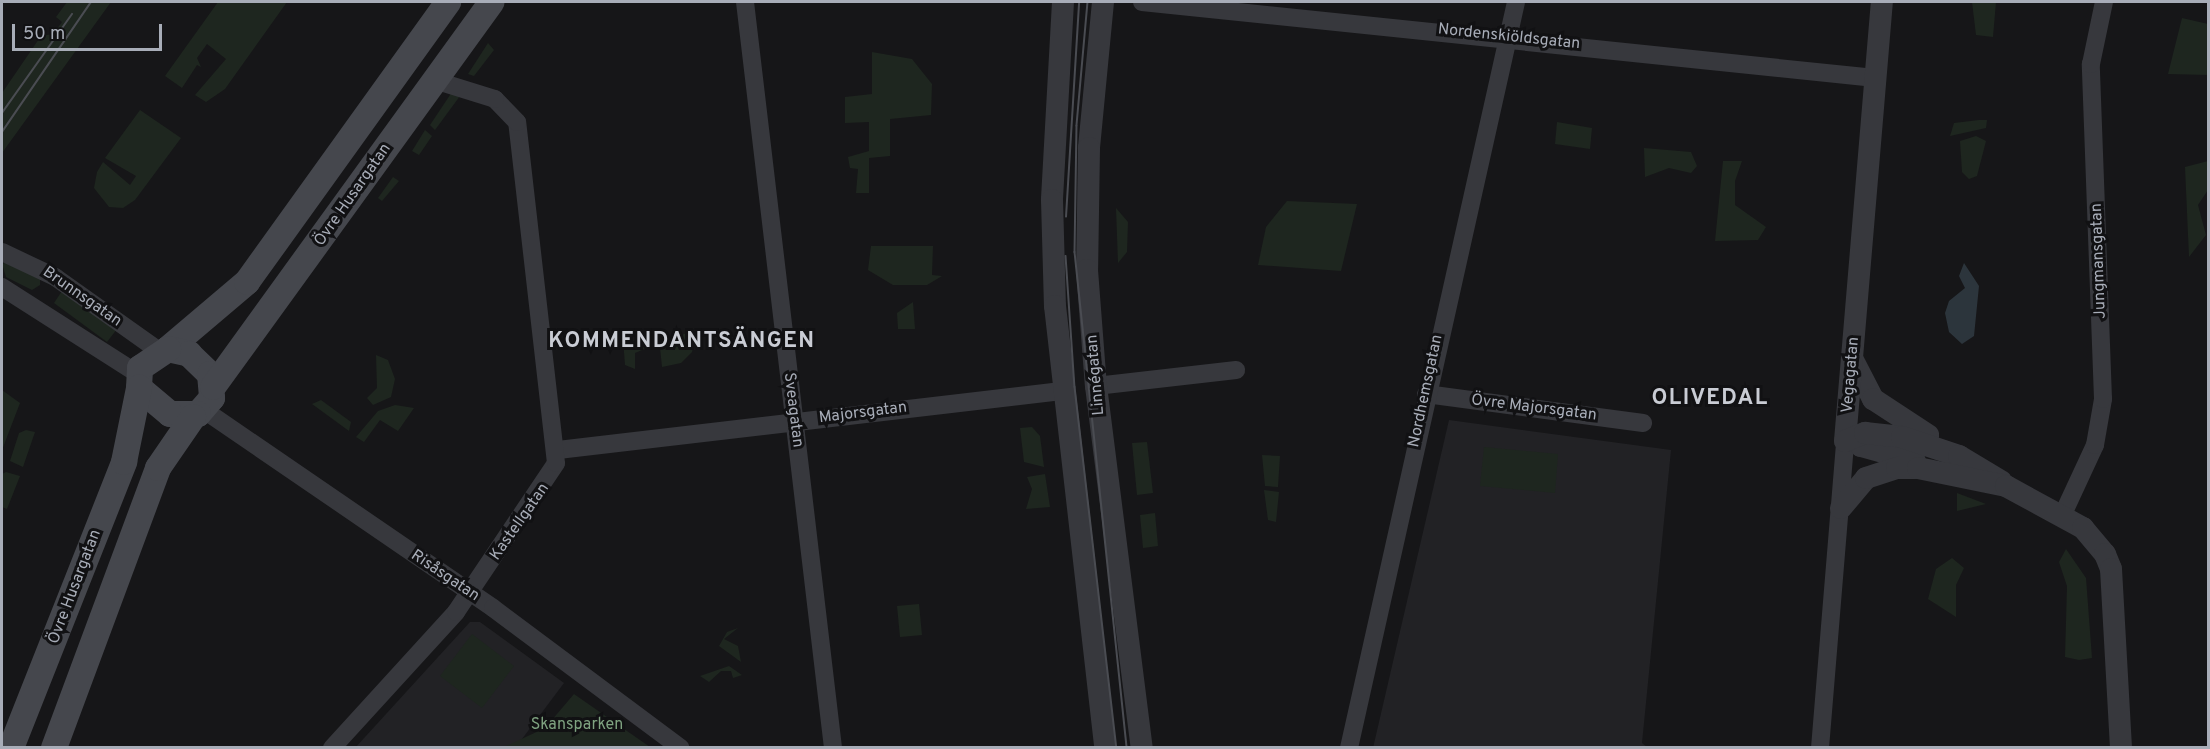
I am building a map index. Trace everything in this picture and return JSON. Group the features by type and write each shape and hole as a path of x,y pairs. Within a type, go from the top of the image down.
{"main road":[{"path":"163,350 199,361 203,405 170,414 139,381 163,350 247,282 448,2"},
{"name":"Övre Husargatan","path":"54,747 158,468 492,2"},
{"name":"Övre Husargatan","path":"11,747 124,462 139,381"}],"street":[{"name":"Sveagatan","path":"745,2 833,747"},
{"name":"Linnégatan","path":"1062,2 1052,200 1062,391 1105,747"},
{"name":"Linnégatan","path":"1103,2 1087,187 1096,386 1142,747"},
{"name":"Nordenskiöldsgatan","path":"1142,2 1508,36 1875,78"},
{"name":"Nordhemsgatan","path":"1348,747 1516,2"},
{"name":"Vegagatan","path":"1820,747 1848,435 1852,358 1882,2"},
{"name":"Jungmansgatan","path":"2063,514 2095,445 2103,399 2091,64 2104,2"},
{"name":"Kastellgatan","path":"332,747 468,594 551,477 558,450 521,140 511,112 495,99 434,80"},
{"name":"Brunnsgatan","path":"2,252 55,277 163,350"},
{"name":"Brunnsgatan","path":"2,287 139,381"},
{"path":"1852,358 1873,399 1920,451 1953,464"},
{"path":"1096,386 1236,370"},
{"name":"Majorsgatan","path":"558,450 1062,391"},
{"name":"Övre Majorsgatan","path":"1426,394 1643,423"},
{"name":"Risåsgatan","path":"203,405 681,747"},
{"path":"1848,435 1885,434 1953,464 1992,471 2015,491 2063,514 2094,538 2111,569 2121,747"},
{"path":"1841,508 1866,478 1897,468 1920,451"}],"shaded area":[{"path":"1964,263 1979,286 1974,336 1962,344 1949,332 1945,313 1949,301 1965,288 1959,276"},
{"path":"1449,420 1671,450 1642,743 1647,747 1373,748"},
{"path":"470,622 480,622 564,683 516,747 355,748"}],"green space":[{"path":"67,2 111,2 2,153 2,93 41,36 53,34 62,22 56,17"},
{"path":"218,2 287,2 225,89 206,102 195,95 226,59 207,44 197,58 201,67 197,65 182,88 165,76"},
{"path":"1972,2 1996,2 1993,37 1976,35"},
{"path":"2182,18 2208,24 2208,75 2168,74"},
{"path":"488,43 494,50 474,76 468,74"},
{"path":"872,52 912,59 932,84 931,115 890,119 890,156 869,158 869,193 856,193 858,169 850,168 848,157 869,151 869,122 845,123 845,97 872,94"},
{"path":"452,92 460,96 435,130 430,125"},
{"path":"140,110 181,138 135,200 123,208 109,207 94,188 97,172 103,162 130,185 136,176 105,158"},
{"path":"1987,120 1986,128 1950,136 1954,123"},
{"path":"1557,122 1592,128 1590,149 1555,144"},
{"path":"425,130 432,136 419,155 412,151"},
{"path":"1976,136 1986,141 1977,176 1969,179 1962,172 1960,141"},
{"path":"1644,148 1691,152 1697,166 1691,173 1669,168 1645,177"},
{"path":"1723,161 1742,161 1735,181 1735,205 1766,227 1758,240 1715,241"},
{"path":"2208,161 2208,190 2198,205 2206,235 2189,257 2185,167"},
{"path":"393,177 399,181 382,201 378,198"},
{"path":"1287,201 1357,204 1341,271 1258,265 1266,227"},
{"path":"1116,208 1128,222 1127,252 1118,263"},
{"path":"871,246 933,246 932,275 942,276 927,285 893,285 868,270"},
{"path":"7,262 40,278 40,285 32,290 6,277 2,264"},
{"path":"62,291 117,329 107,342 54,303"},
{"path":"913,302 915,329 898,329 897,313"},
{"path":"698,329 692,352 681,363 662,367 660,348 649,347 635,353 635,369 625,365 623,339 633,344 665,341"},
{"path":"376,355 388,360 395,379 391,397 373,405 367,398 377,388"},
{"path":"2,390 20,403 2,450"},
{"path":"321,400 351,422 349,431 312,404"},
{"path":"395,405 414,408 398,431 380,420 364,442 356,437 378,411"},
{"path":"1032,427 1040,436 1044,467 1024,462 1020,428"},
{"path":"26,430 35,432 23,467 10,461 19,433"},
{"path":"1147,442 1153,493 1137,495 1132,443"},
{"path":"1484,447 1558,454 1555,493 1480,486"},
{"path":"1262,455 1280,456 1278,487 1265,486"},
{"path":"6,472 20,476 7,509 2,507 2,474"},
{"path":"1045,474 1050,507 1026,509 1032,489 1027,477"},
{"path":"1264,490 1279,492 1276,522 1268,520"},
{"path":"1957,493 1986,504 1957,511"},
{"path":"1155,513 1158,546 1143,548 1140,515"},
{"path":"2066,549 2086,578 2092,658 2079,660 2065,657 2067,586 2059,562"},
{"path":"1952,558 1964,568 1956,585 1956,617 1928,599 1936,569"},
{"path":"919,604 922,635 900,637 897,606"},
{"path":"738,628 724,639 738,646 741,662 719,646 727,632"},
{"path":"472,634 514,666 482,708 440,676"},
{"path":"729,666 742,675 733,678 731,671 721,671 709,682 700,676"},
{"name":"Skansparken","path":"574,694 650,747 504,747 545,728"}],"tram line":[{"path":"2,132 91,2"},
{"path":"1066,217 1079,2"},
{"path":"1088,2 1077,126 1075,252 1127,748"},
{"path":"2,113 72,14"},
{"path":"1066,256 1075,387 1117,748"}],"district":[{"name":"KOMMENDANTSÄNGEN","path":"682,342"},
{"name":"OLIVEDAL","path":"1710,399"}]}
